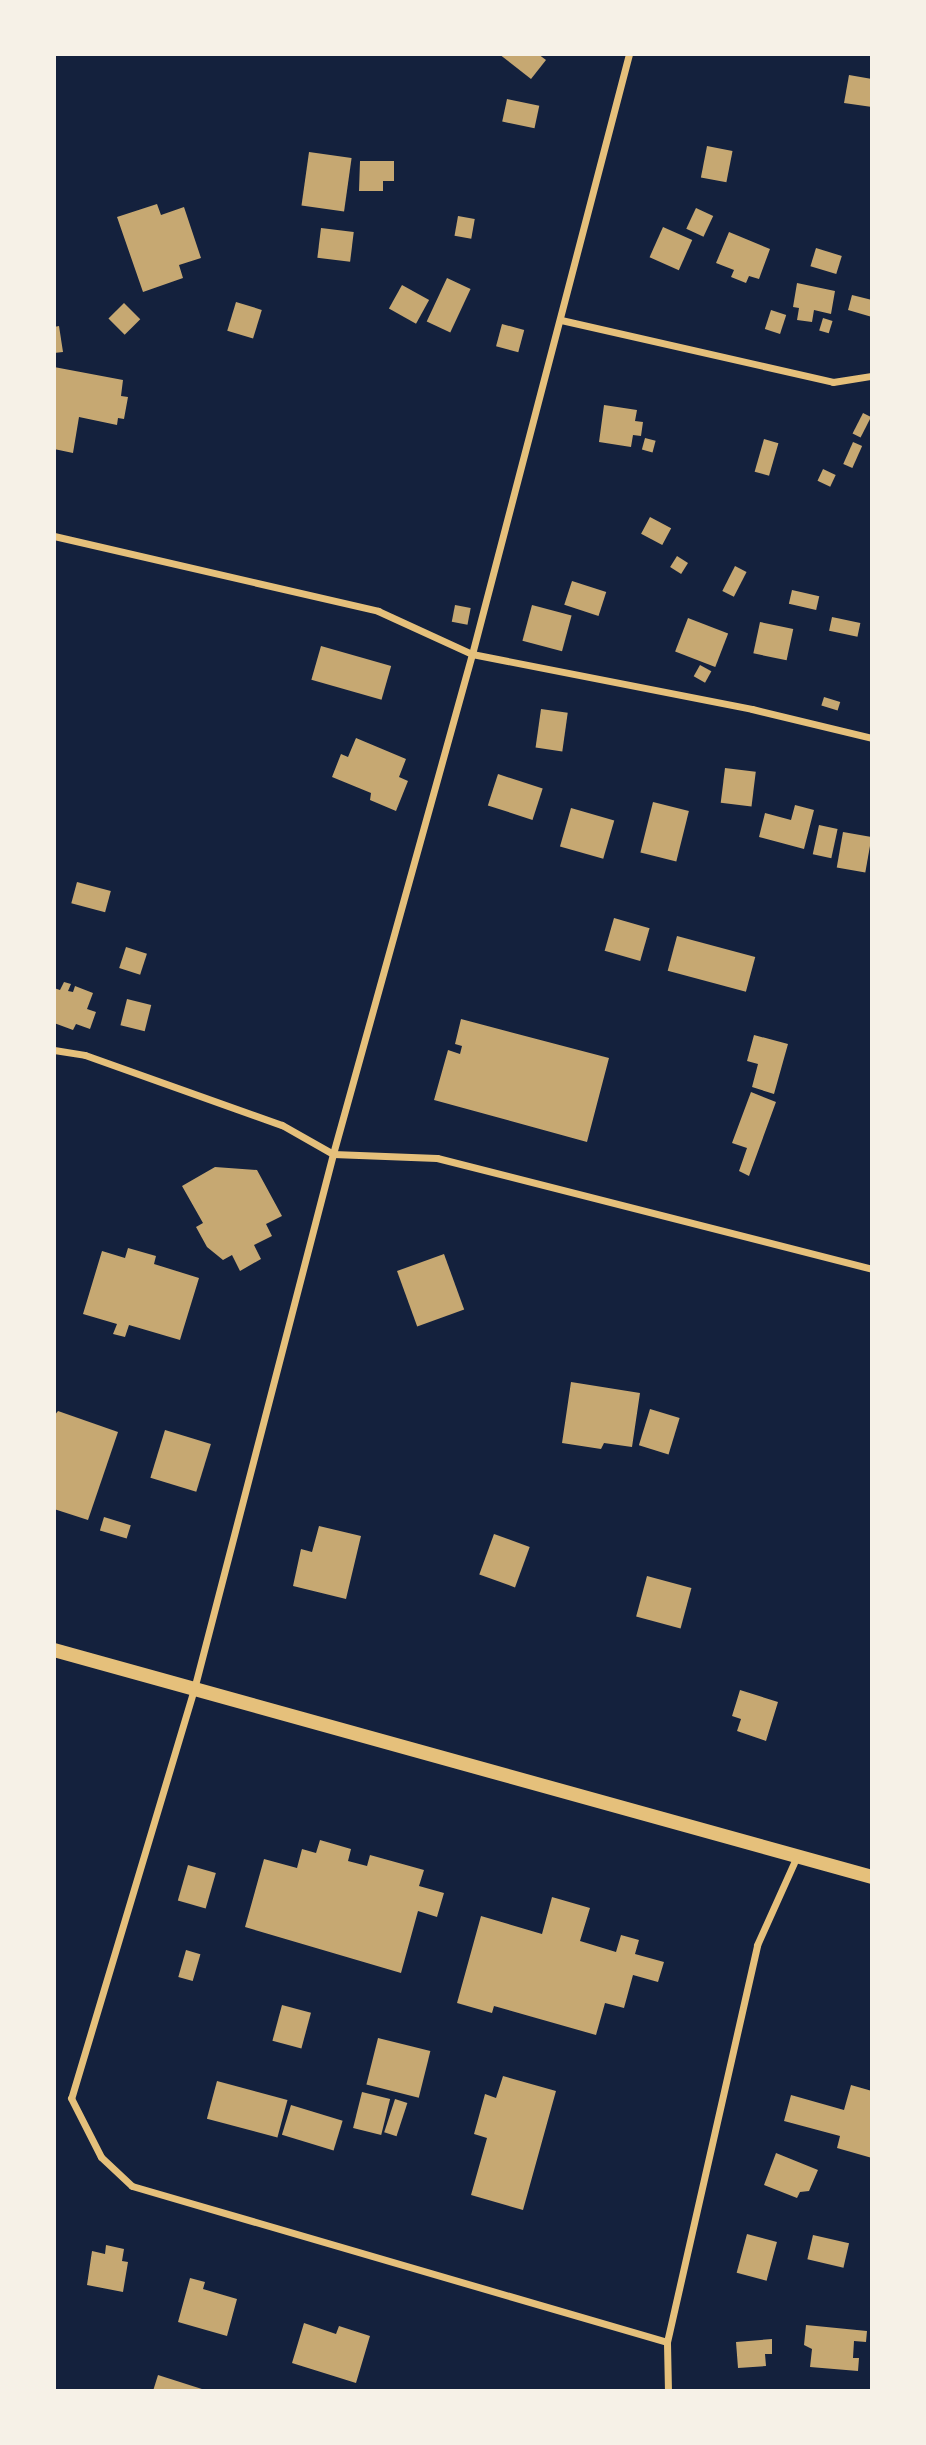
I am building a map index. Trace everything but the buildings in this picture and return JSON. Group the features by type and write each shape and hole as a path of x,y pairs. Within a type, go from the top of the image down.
{"main road":[{"path":"54,1650 872,1877"}],"street":[{"path":"629,54 472,654 333,1154 194,1689 71,2098 101,2157 132,2186 667,2342"},
{"path":"561,320 833,382 872,376"},
{"path":"54,536 378,611 472,654 752,709 872,738"},
{"path":"54,1050 85,1055 282,1125 333,1154 437,1158 872,1269"},
{"path":"668,2391 667,2342 757,1945 797,1856"}]}
